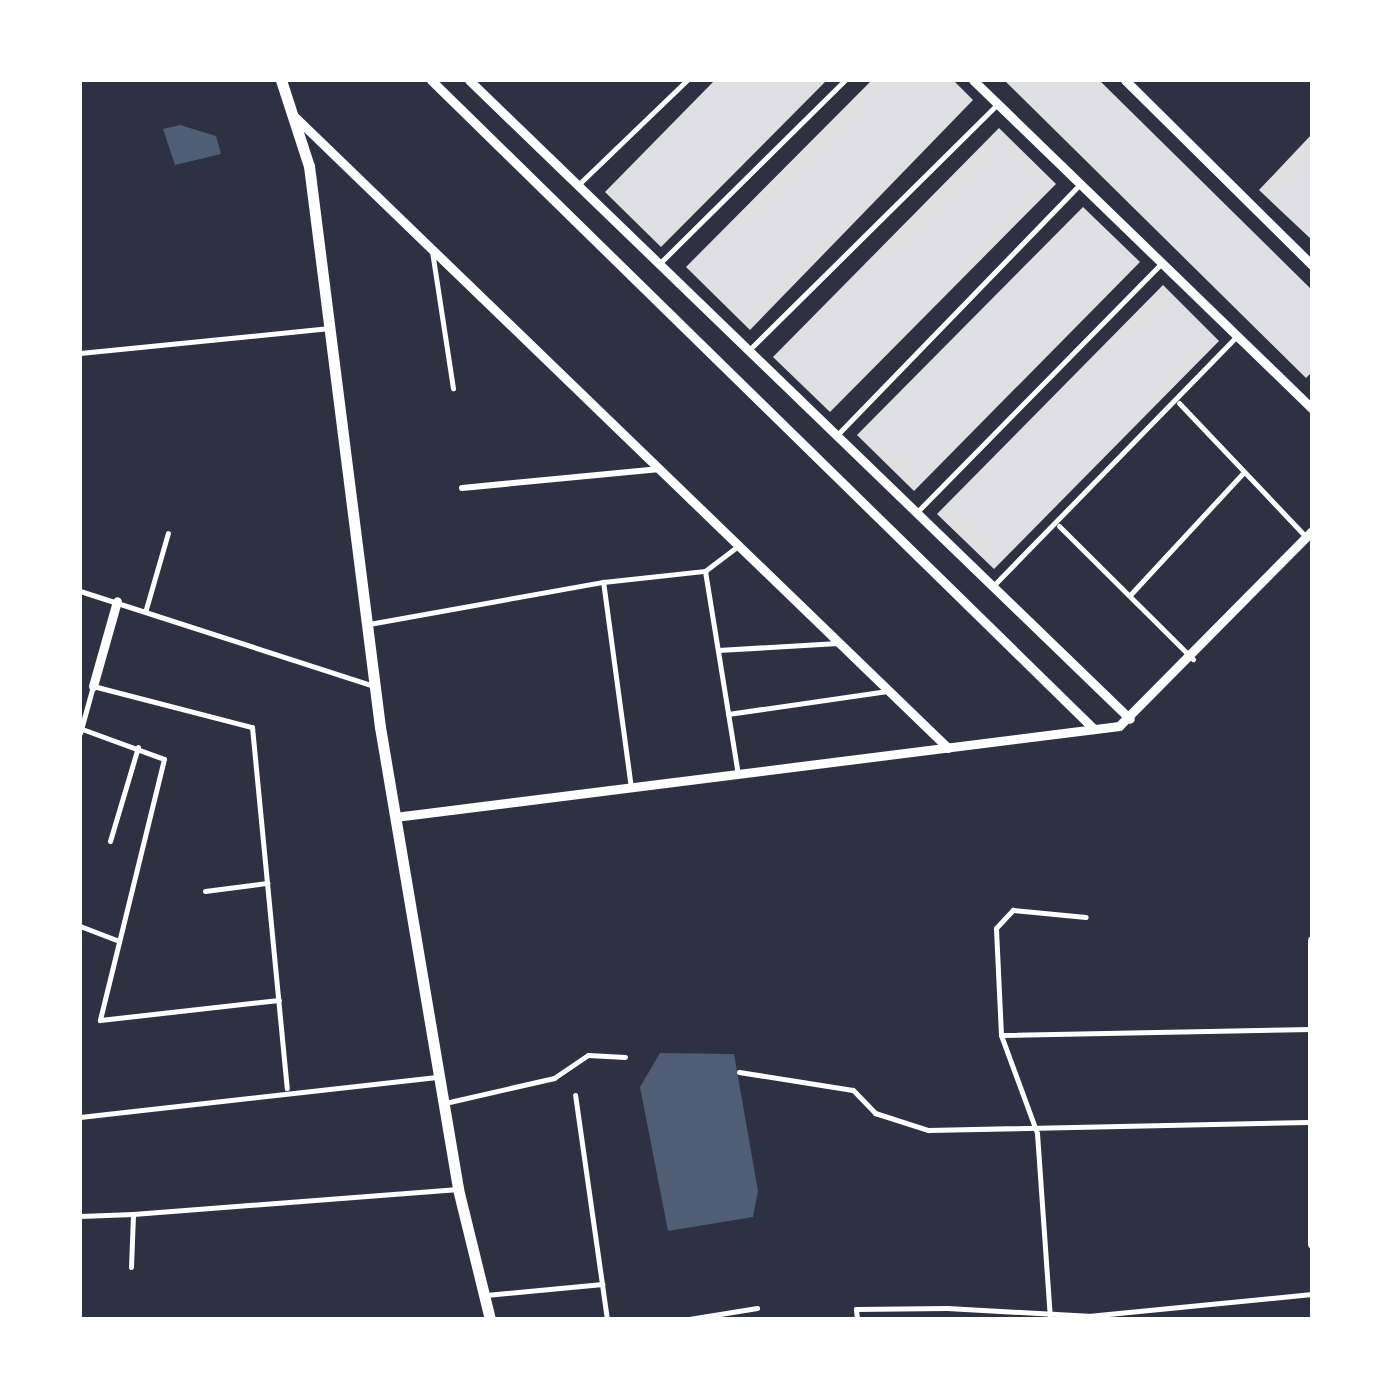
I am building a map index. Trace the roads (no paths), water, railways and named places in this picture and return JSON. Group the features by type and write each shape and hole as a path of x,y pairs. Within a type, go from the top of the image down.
{"street":[{"path":"281,80 295,116 333,327 374,686 395,818 458,1189 490,1319"},
{"path":"430,80 1094,729"},
{"path":"469,80 1130,719"},
{"path":"973,80 1310,402"},
{"path":"1125,80 1312,265"},
{"path":"295,116 948,748"},
{"path":"462,488 661,469"},
{"path":"395,818 1094,729 1130,719 1193,659 1309,534"},
{"path":"93,686 117,601"},
{"path":"1312,940 1308,1122 1312,1244"}],"lane":[{"path":"577,186 688,80"},
{"path":"658,265 845,80"},
{"path":"748,351 998,104"},
{"path":"836,436 1080,184"},
{"path":"432,248 453,388"},
{"path":"916,513 1162,263"},
{"path":"80,353 333,327"},
{"path":"992,586 1058,526 1179,403 1238,336"},
{"path":"1179,403 1243,472 1309,534"},
{"path":"1130,595 1243,472"},
{"path":"1058,526 1193,659"},
{"path":"146,610 168,533"},
{"path":"368,624 603,582 706,571 738,546"},
{"path":"706,571 738,774"},
{"path":"603,582 631,788"},
{"path":"80,591 374,686"},
{"path":"718,650 838,643"},
{"path":"279,1000 100,1020 116,940 163,766 160,754 81,731 93,686 252,728 268,883 279,1000 287,1088"},
{"path":"728,714 887,691"},
{"path":"110,841 138,747"},
{"path":"205,891 268,883"},
{"path":"1050,1317 1037,1134 1001,1035 1002,918 1013,910 1086,917"},
{"path":"80,926 116,940"},
{"path":"1001,1035 1311,1029"},
{"path":"445,1103 554,1078 588,1055 624,1057"},
{"path":"739,1072 852,1090 875,1114 928,1130 1037,1134 1308,1122"},
{"path":"80,1117 287,1088 440,1076"},
{"path":"575,1096 607,1319"},
{"path":"80,1216 458,1189"},
{"path":"131,1267 132,1214"},
{"path":"486,1296 602,1284"},
{"path":"857,1319 856,1309 929,1308 1050,1317 1312,1294"},
{"path":"689,1319 757,1308"}],"water":[{"path":"180,125 216,136 221,154 175,165 163,129"},
{"path":"660,1053 734,1054 758,1191 753,1217 668,1231 640,1087"}]}
